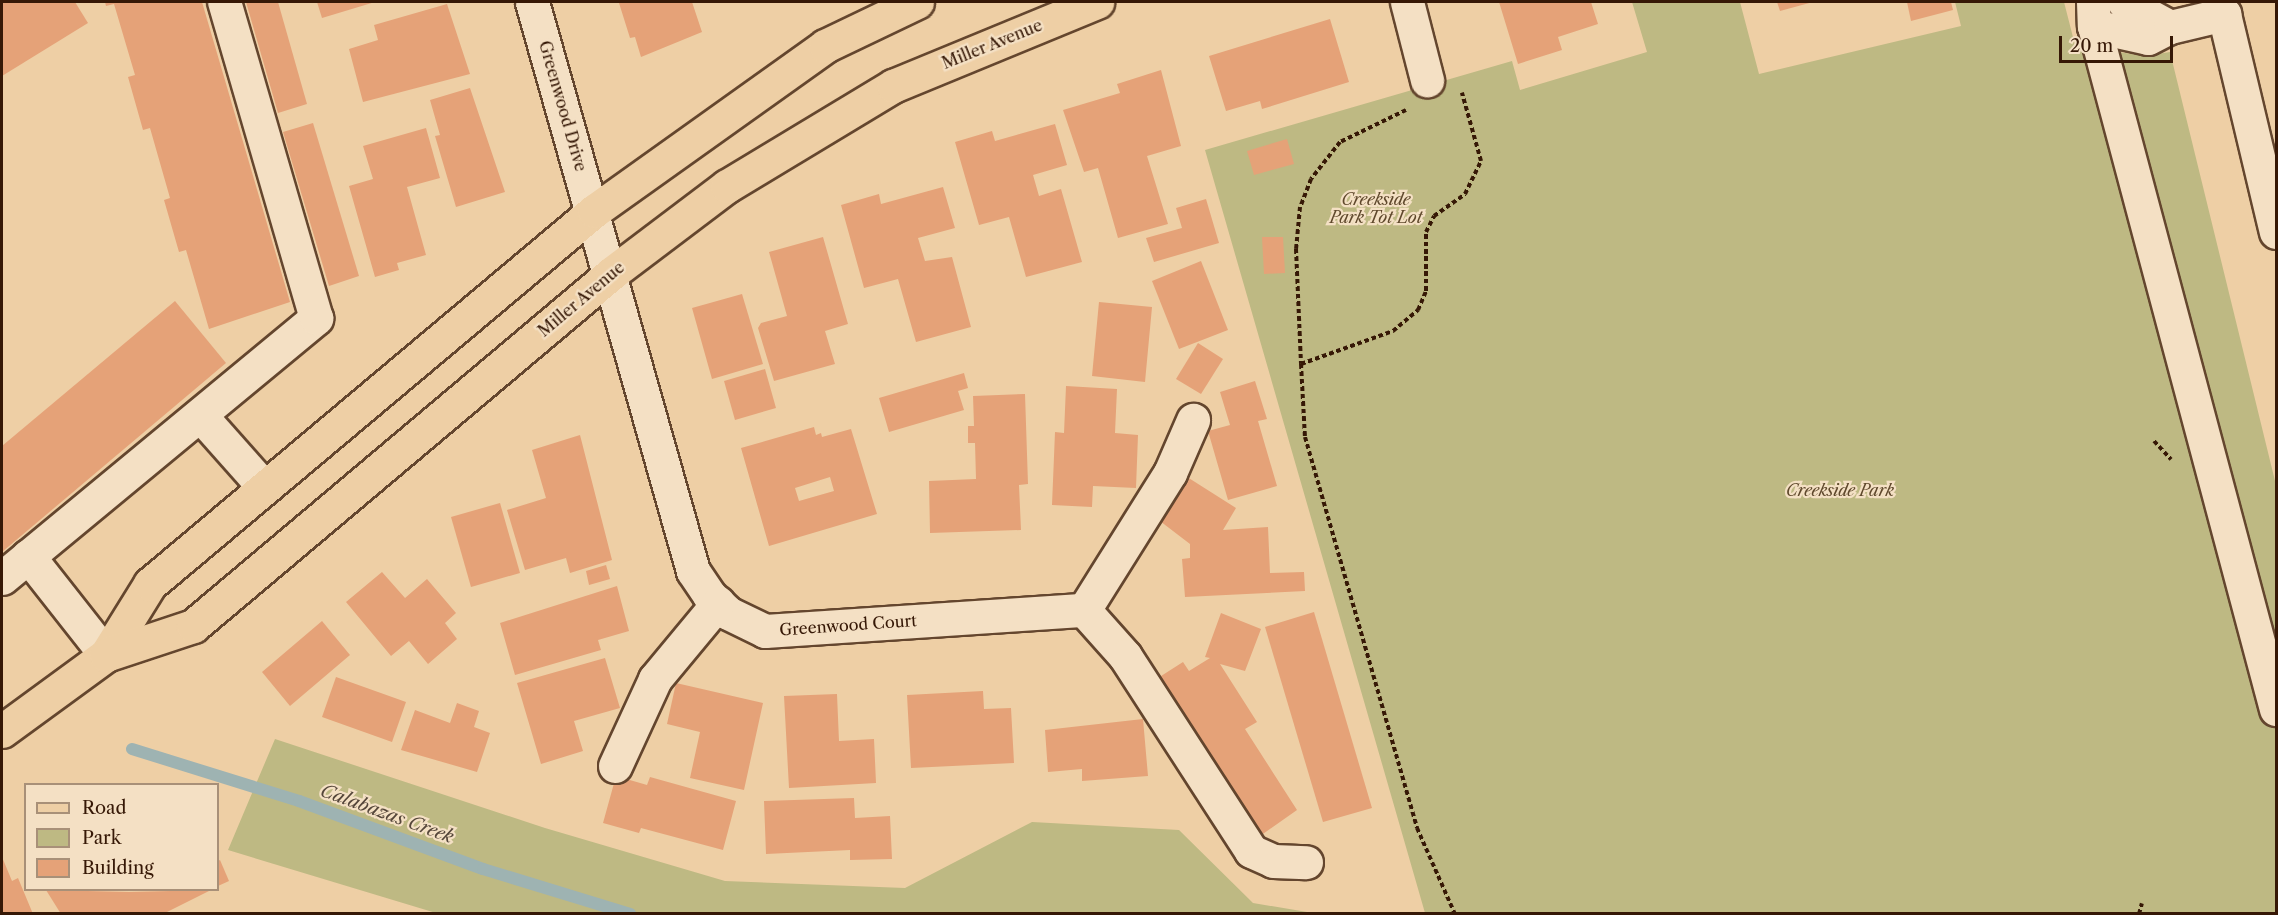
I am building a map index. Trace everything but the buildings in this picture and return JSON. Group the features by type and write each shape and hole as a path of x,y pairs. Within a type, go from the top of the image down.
{"main road":[{"name":"Miller Avenue","path":"106,655 150,584 594,211 825,46 917,2"},
{"name":"Miller Avenue","path":"2,730 106,655 193,626 612,273 727,186 893,86 1097,2"}],"street":[{"path":"2,578 316,318 225,2"},
{"name":"Greenwood Drive","path":"532,2 612,273"},
{"path":"1407,2 1427,80"},
{"path":"2124,2 2170,27"},
{"path":"2093,14 2148,38 2170,27 2224,14 2277,232"},
{"path":"2093,14 2277,710"},
{"name":"Greenwood Court","path":"612,273 620,321 693,571 728,613 765,631 1084,610"},
{"path":"200,415 264,488"},
{"path":"1193,420 1170,473 1084,610 1125,656 1251,851 1273,861 1306,862"},
{"path":"28,556 106,655"},
{"path":"615,766 655,679 718,603"}],"path":[{"path":"1427,80 1434,102 1402,112 1340,142 1311,179 1300,207 1296,249 1305,437 1417,828 1455,914"},
{"path":"1301,364 1393,331 1418,310 1426,291 1426,232 1434,216 1465,194 1481,161 1460,86"},
{"path":"2139,914 2142,903"}],"green space":[{"name":"Creekside Park","path":"1632,2 1740,2 1759,74 1961,26 1955,2 2064,2 2075,45 2144,56 2170,52 2276,485 2276,913 1425,913 1205,150 1512,61 1520,90 1647,52"},
{"path":"275,739 545,828 725,881 905,888 1032,822 1179,830 1253,903 1313,913 436,913 228,850"}],"waterway":[{"name":"Calabazas Creek","path":"132,749 299,801 483,869 630,914"}],"park label":[{"name":"Creekside Park Tot Lot","path":"1376,208"}]}
